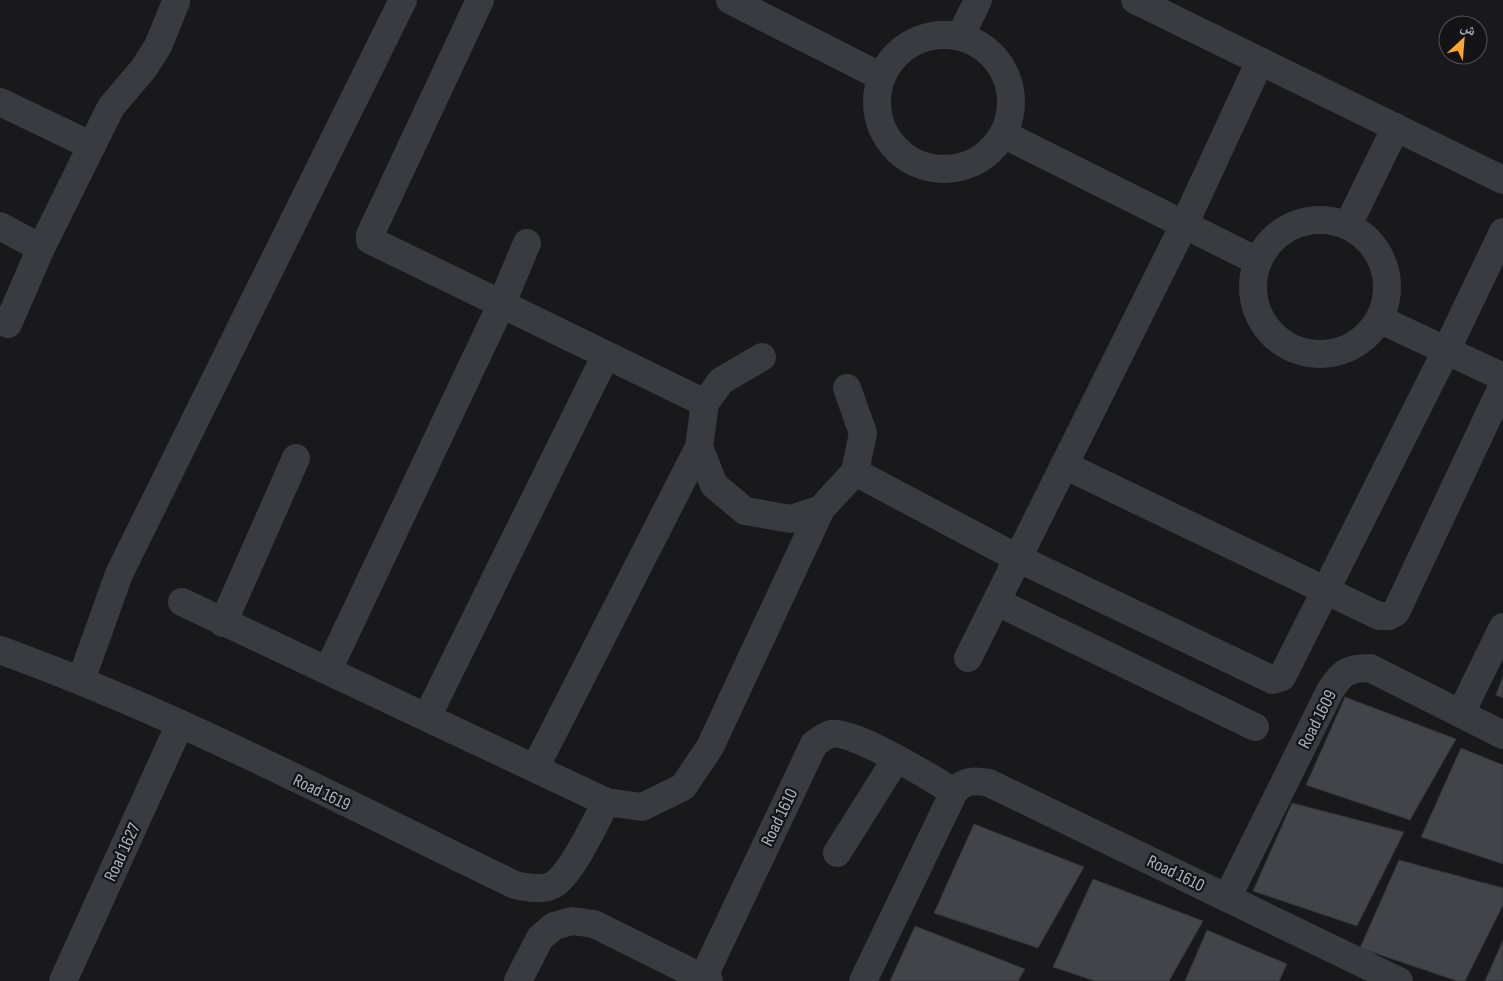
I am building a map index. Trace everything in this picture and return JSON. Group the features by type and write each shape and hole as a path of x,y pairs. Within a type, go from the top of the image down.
{"street":[{"path":"81,680 119,574 403,0"},
{"path":"480,0 370,240 373,244 705,403"},
{"path":"730,0 880,76"},
{"path":"961,35 978,0"},
{"path":"1134,0 1503,180"},
{"path":"8,324 41,248 111,107 144,68 158,46 176,2"},
{"path":"932,34 961,35 998,60 1012,93 1004,135 989,154 956,170 914,164 885,136 876,107 880,76 898,50 932,34"},
{"path":"968,658 1184,225 1260,61"},
{"path":"0,102 92,146"},
{"path":"1348,225 1396,127"},
{"path":"1004,135 1257,261"},
{"path":"1308,220 1348,225 1374,245 1388,279 1381,320 1365,339 1332,354 1291,349 1261,322 1252,292 1257,261 1275,236 1308,220"},
{"path":"0,226 41,248"},
{"path":"855,472 1019,559 1273,680 1282,677 1446,351 1503,232"},
{"path":"328,670 501,305 527,243"},
{"path":"1381,320 1503,377"},
{"path":"427,718 606,355"},
{"path":"536,768 699,447 705,403 721,380 762,357"},
{"path":"1064,465 1379,616 1389,616 1396,612 1503,385"},
{"path":"182,602 223,623 328,670 606,802 642,807 683,787 710,747 821,509 855,472 863,433 847,388"},
{"path":"699,447 714,485 745,511 791,519 821,509"},
{"path":"223,623 296,458"},
{"path":"997,602 1255,727"},
{"path":"1461,713 1503,627"},
{"name":"Road 1619","path":"0,650 81,680 180,724 515,885 533,888 554,884 571,866 606,802"},
{"name":"Road 1609","path":"1227,898 1339,677 1353,668 1370,668 1503,735"},
{"name":"Road 1627","path":"63,981 180,724"},
{"name":"Road 1610","path":"706,979 814,744 830,734 847,734 954,792 960,785 974,780 989,782 1399,981"},
{"path":"837,853 896,759"},
{"path":"863,981 954,792"},
{"path":"518,981 540,938 554,926 572,921 594,924 706,979"}],"building":[{"path":"1503,676 1503,698 1496,695"},
{"path":"1345,697 1456,739 1410,820 1306,785"},
{"path":"1461,748 1503,765 1503,864 1421,837"},
{"path":"1292,803 1404,832 1357,926 1253,891"},
{"path":"974,824 1084,867 1038,948 934,913"},
{"path":"1399,860 1503,888 1503,905 1465,981 1457,981 1360,948"},
{"path":"1093,879 1203,921 1169,981 1095,981 1053,967"},
{"path":"915,926 1025,969 1018,981 890,981"},
{"path":"1207,930 1287,964 1279,981 1185,981"},
{"path":"1503,940 1503,981 1485,981"}]}
